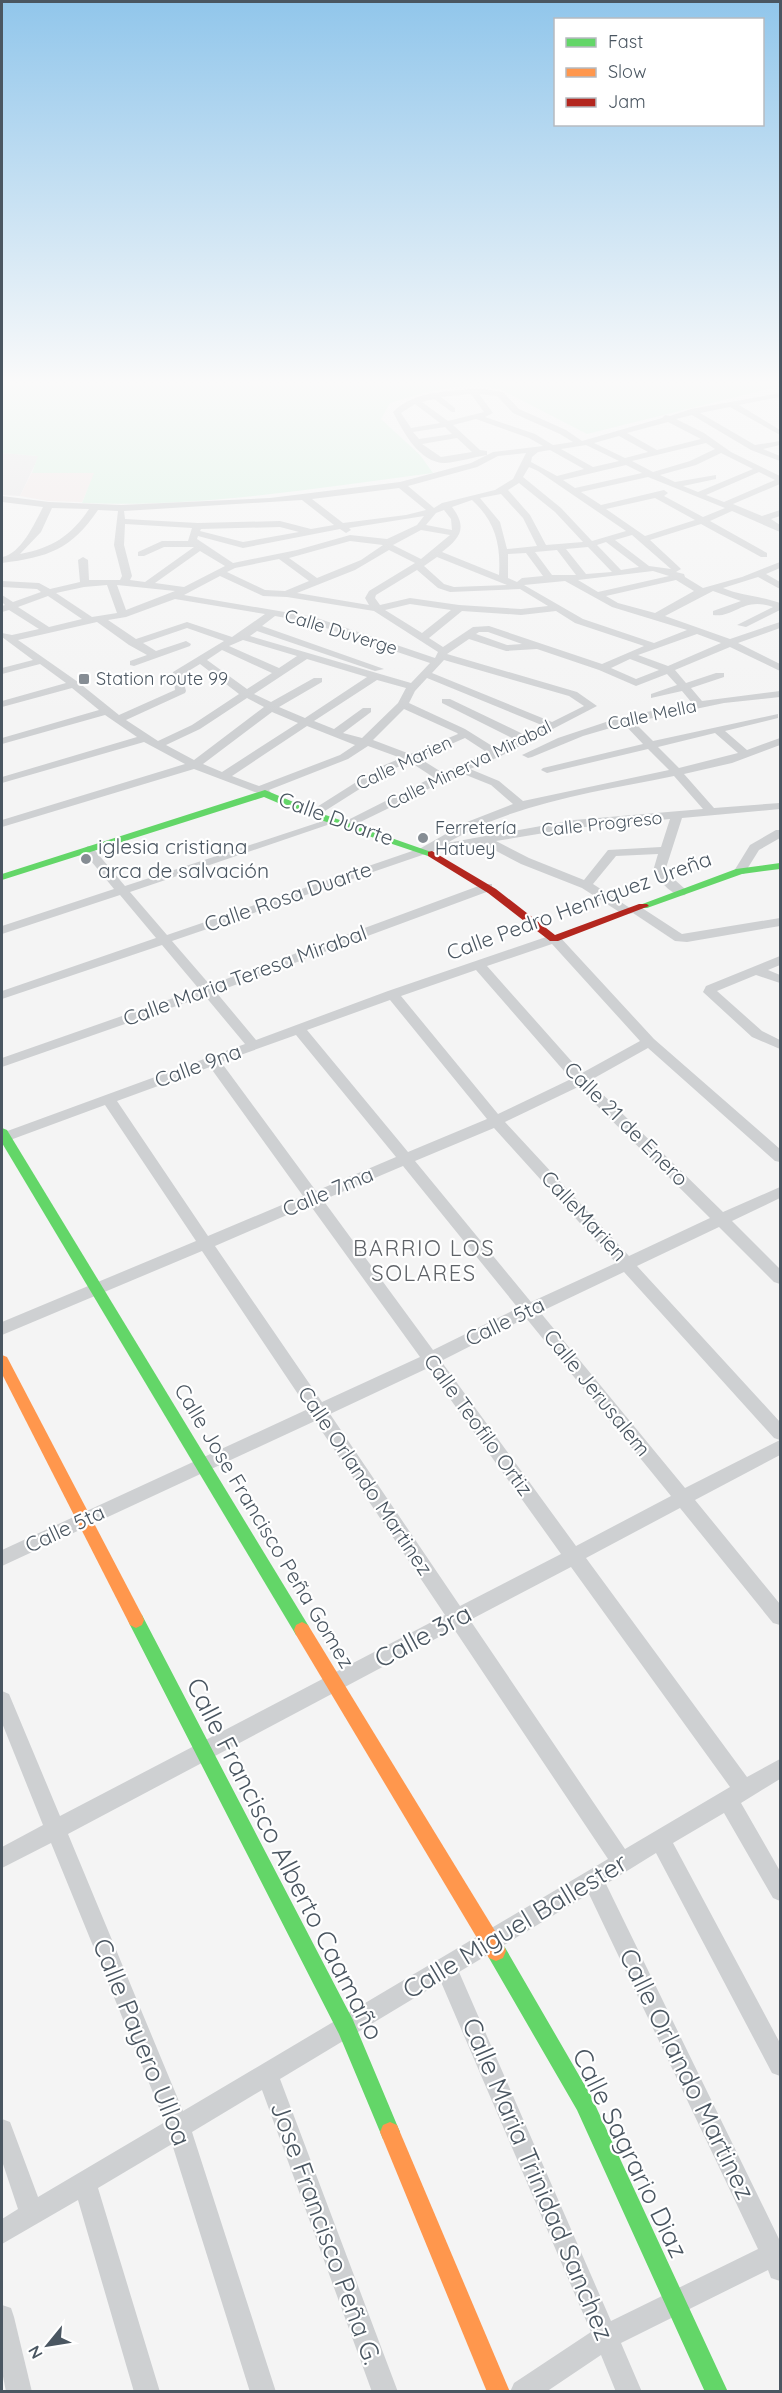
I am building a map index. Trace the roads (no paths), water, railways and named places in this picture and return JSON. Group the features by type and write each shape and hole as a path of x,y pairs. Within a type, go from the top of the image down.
{"street":[{"path":"2,499 49,505 121,508 315,497"},
{"path":"415,497 433,511"},
{"path":"196,529 243,545 343,526 406,518 473,497 494,518 498,527 505,570 503,578"},
{"path":"509,497 527,517 543,548"},
{"path":"541,497 563,515 619,574"},
{"path":"581,497 644,539 673,573 690,587 702,591"},
{"path":"585,510 648,497"},
{"path":"659,497 764,555"},
{"path":"704,497 763,519 780,529"},
{"path":"644,539 717,516 729,506 747,497"},
{"path":"305,498 343,526 350,538"},
{"path":"270,501 286,525"},
{"path":"13,558 37,531 41,518 49,505"},
{"path":"441,656 422,638 377,609 370,598 372,593 435,553 455,533 455,517 445,506"},
{"path":"2,560 34,554 65,542 76,533 95,507"},
{"path":"121,508 119,545 128,576 124,582"},
{"path":"287,594 314,580 352,570 377,556 388,544 420,527 433,511"},
{"path":"563,515 574,513"},
{"path":"763,519 780,513"},
{"path":"120,521 196,529 286,525 310,532"},
{"path":"420,527 455,533"},
{"path":"196,529 192,540 232,566"},
{"path":"503,552 590,544 633,532"},
{"path":"5,636 123,615 174,596 232,566 282,556 350,538 388,544 420,564 446,588 518,587 527,589 579,621 654,646"},
{"path":"609,540 649,570"},
{"path":"141,555 162,544 198,546"},
{"path":"147,585 198,546"},
{"path":"560,548 583,578"},
{"path":"528,549 548,576"},
{"path":"435,553 503,578 518,587"},
{"path":"282,556 314,580"},
{"path":"83,560 85,584"},
{"path":"655,616 702,591 759,574 780,565"},
{"path":"518,587 522,580 548,576 583,578 649,570 673,573"},
{"path":"596,595 687,570"},
{"path":"220,573 256,592 287,594 377,609 410,601 459,608 521,612 558,608"},
{"path":"759,574 780,586"},
{"path":"568,578 615,605 698,630 780,668"},
{"path":"111,582 123,615"},
{"path":"6,608 49,592 85,584 124,582 186,590"},
{"path":"2,584 39,586 155,655"},
{"path":"714,588 739,598 757,599 780,606"},
{"name":"Calle Duverge","path":"174,596 233,608 274,612 310,619 441,656"},
{"path":"2,598 9,603 6,608"},
{"path":"716,613 757,599"},
{"path":"742,625 780,606"},
{"path":"6,608 31,618 47,630"},
{"path":"422,638 459,608"},
{"path":"118,720 181,691 177,674 256,627 274,612"},
{"path":"133,643 186,625 305,656 374,677 420,680"},
{"path":"2,877 261,792 344,757 364,742 403,704 441,656 477,629 489,629 603,668 636,683 729,643 780,625"},
{"path":"256,627 373,667 420,680 468,689 551,725"},
{"path":"603,668 629,655 698,630"},
{"name":"Calle Duarte","path":"5,636 74,684 118,720 145,738 195,765 313,814 425,851 488,887 554,939 649,1042 780,1157"},
{"path":"134,663 186,644"},
{"path":"221,646 281,673"},
{"path":"629,655 669,670 699,704"},
{"path":"157,745 196,727 305,656"},
{"name":"Calle Minerva Mirabal","path":"2,930 340,823 497,754 592,706 573,694 441,656"},
{"path":"200,659 245,693 308,722 409,758 442,777"},
{"path":"2,671 40,661"},
{"path":"655,696 720,675"},
{"path":"224,776 374,677"},
{"path":"2,824 195,765 272,706 318,680"},
{"path":"2,704 74,684"},
{"path":"424,713 468,689"},
{"name":"Calle Mella","path":"528,755 552,743 625,719 752,695 780,694"},
{"path":"752,695 777,719"},
{"path":"446,701 524,740"},
{"path":"403,704 466,734 497,754"},
{"path":"336,733 367,710"},
{"path":"2,741 106,711"},
{"path":"625,719 677,771 712,813"},
{"path":"547,770 650,745 777,719"},
{"path":"719,731 747,755"},
{"name":"Calle Marien","path":"313,814 356,785 409,758 466,734"},
{"path":"2,780 145,738"},
{"name":"Calle Rosa Duarte","path":"2,995 425,851 469,824 521,805 747,755 780,741"},
{"path":"461,769 495,783 521,805"},
{"name":"Calle Progreso","path":"425,851 574,824 780,806"},
{"path":"676,815 659,871 681,892"},
{"path":"740,871 753,848 780,833"},
{"path":"485,840 525,861 586,885 679,938 780,922"},
{"path":"88,850 254,1046"},
{"path":"586,885 612,853 666,850"},
{"name":"Calle Pedro Henriquez Ureña","path":"393,994 554,939 740,871 780,866"},
{"name":"Calle Maria Teresa Mirabal","path":"2,1063 207,991 488,887"},
{"path":"780,960 711,989 710,992 757,1034 780,1045"},
{"name":"Calle 21 de Enero","path":"478,964 580,1080 780,1278"},
{"path":"755,970 780,979"},
{"name":"Calle 9na","path":"2,1136 393,994"},
{"name":"CalleMarien","path":"393,994 496,1121 780,1432"},
{"name":"Calle Jerusalem","path":"299,1029 780,1617"},
{"name":"Calle 7ma","path":"2,1329 496,1121 580,1080 649,1042"},
{"name":"Calle Teofilo Ortiz","path":"213,1060 574,1557 736,1795 780,1892"},
{"name":"Calle Orlando Martinez","path":"108,1099 622,1862"},
{"name":"Calle Jose Francisco Peña Gomez","path":"2,1136 490,1941"},
{"name":"Calle 5ta","path":"2,1558 318,1412 780,1192"},
{"name":"Calle Francisco Alberto Caamaño","path":"2,1361 346,2027 499,2391"},
{"name":"Calle 3ra","path":"2,1858 780,1447"},
{"name":"Calle Payero Ulloa","path":"2,1700 178,2126 263,2391"},
{"name":"Calle Miguel Ballester","path":"2,2232 780,1768"},
{"path":"660,1840 780,2065"},
{"name":"Calle Orlando Martinez","path":"593,1880 778,2258"},
{"name":"Calle Sagrario Diaz","path":"490,1941 584,2103 717,2391"},
{"name":"Calle Maria Trinidad Sanchez","path":"446,1967 629,2391"},
{"name":"Jose Francisco Peña G.","path":"267,2074 385,2391"},
{"path":"2,2130 32,2213"},
{"path":"84,2182 147,2391"},
{"path":"523,2391 606,2337 778,2258"},
{"path":"2,2317 19,2391"}],"place":[{"name":"Station route 99","path":"84,679"},
{"name":"Ferretería Hatuey","path":"423,838"},
{"name":"iglesia cristiana arca de salvación","path":"86,859"}],"district":[{"name":"BARRIO LOS SOLARES","path":"424,1260"}]}
